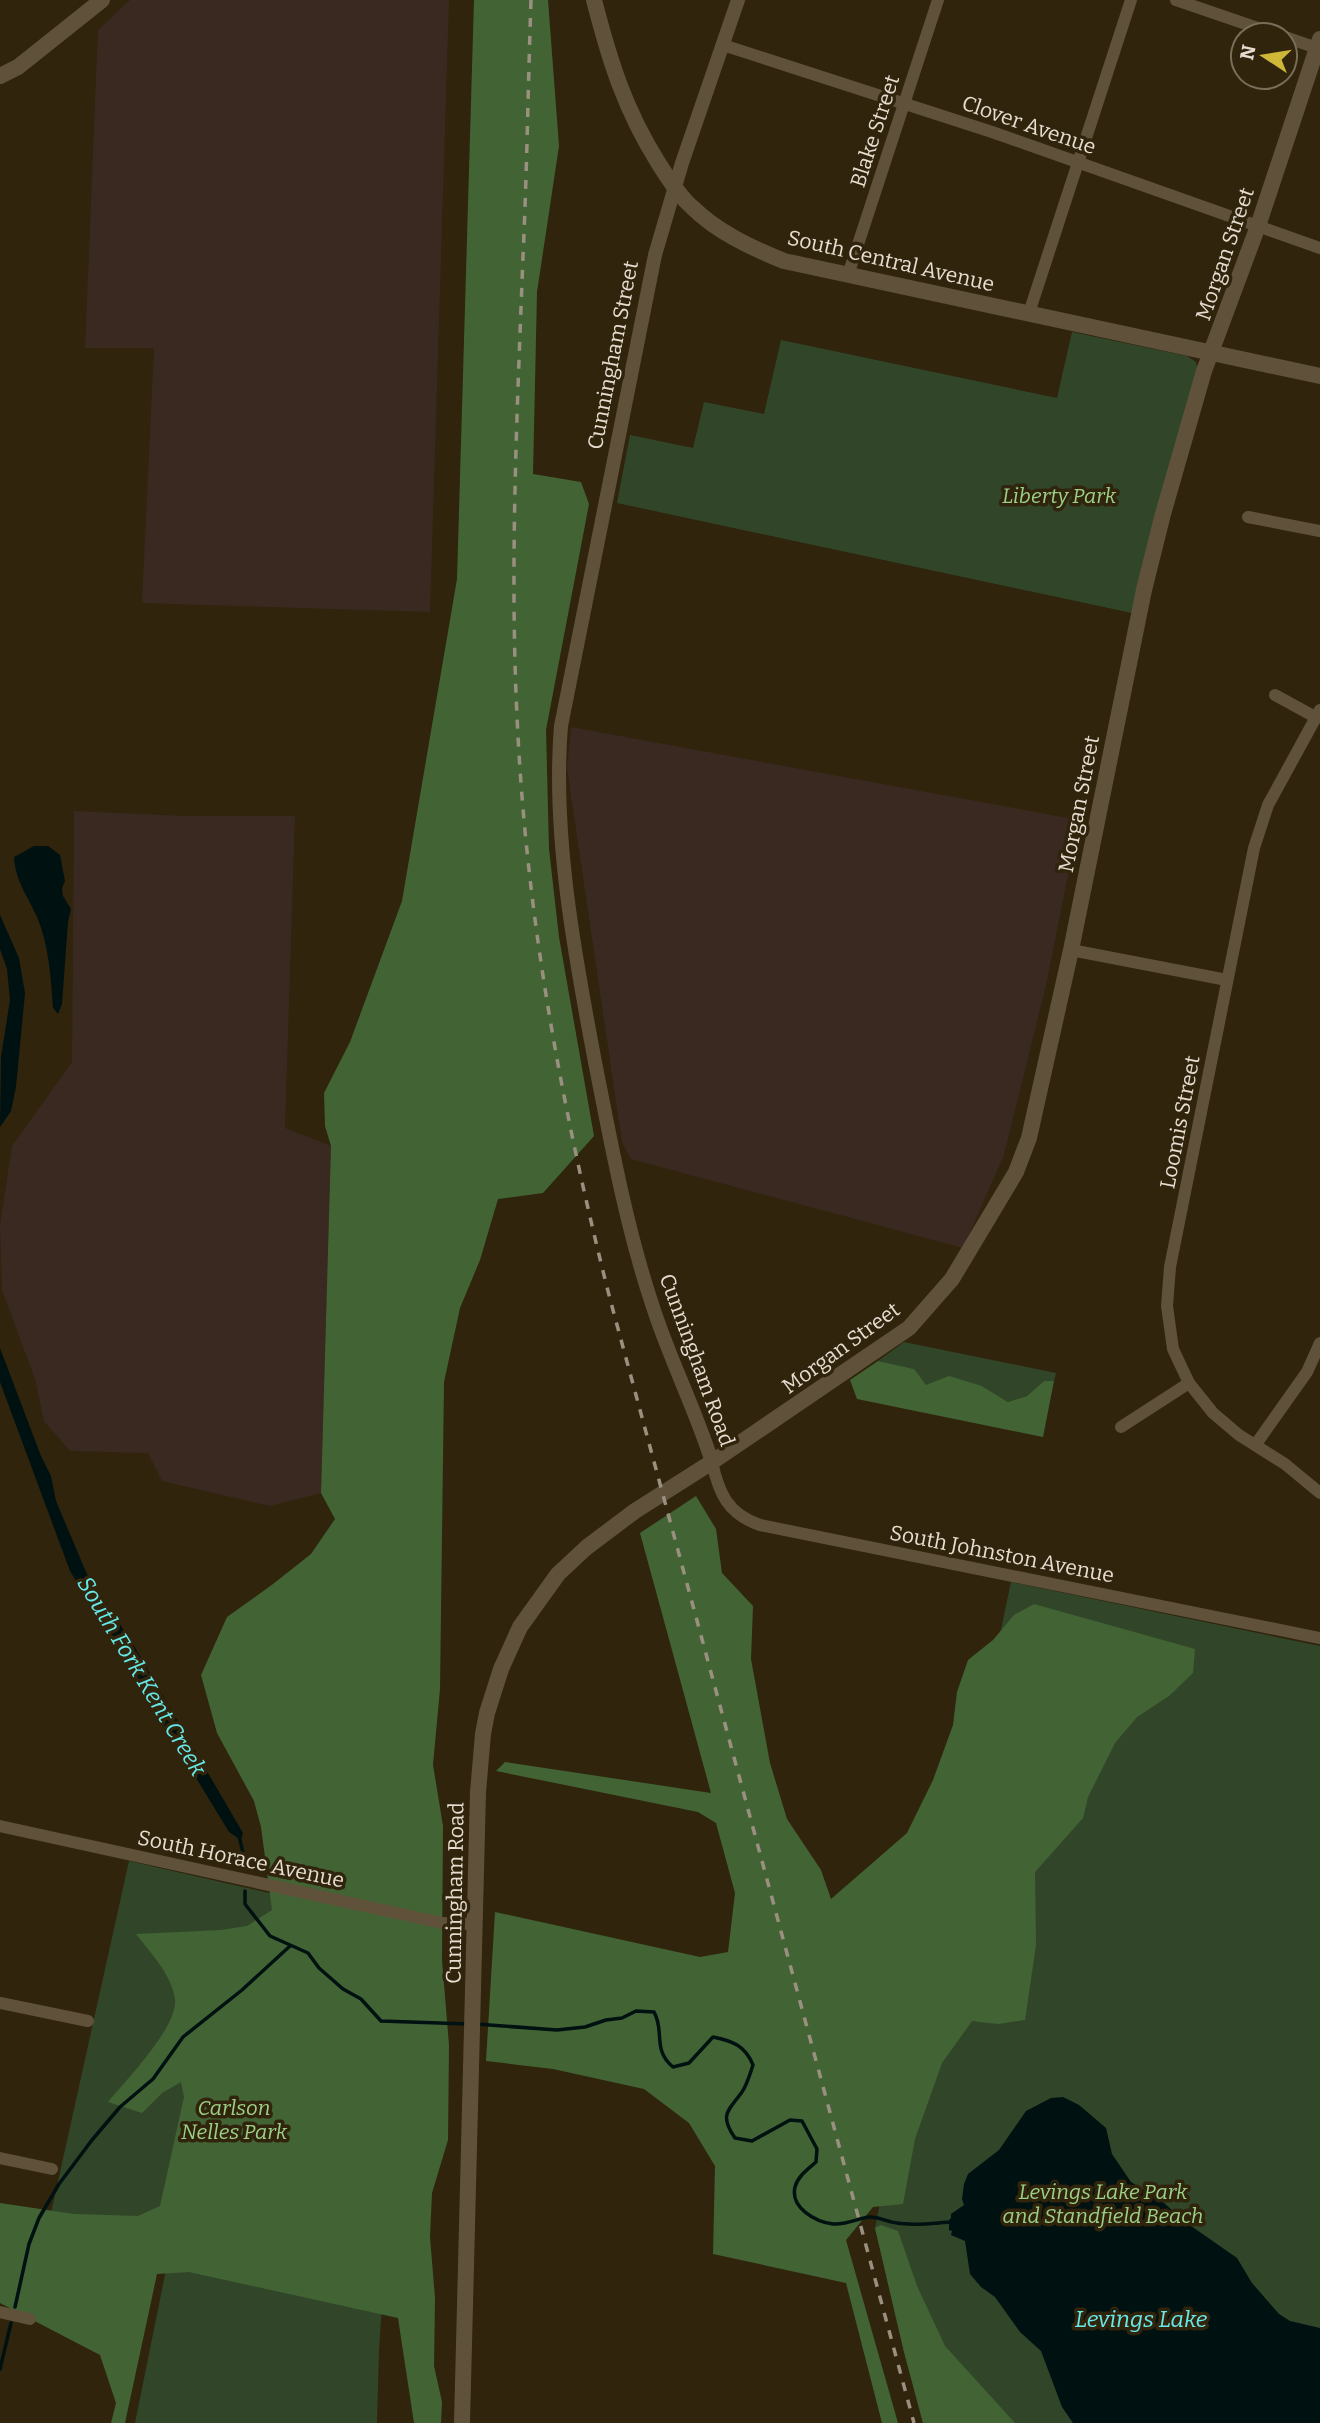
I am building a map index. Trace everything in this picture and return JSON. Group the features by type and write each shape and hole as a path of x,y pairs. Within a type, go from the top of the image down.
{"main road":[{"path":"0,76 18,67 102,0"},
{"name":"South Central Avenue","path":"594,0 623,99 643,139 676,187 699,213 755,250 784,261 1320,376"},
{"name":"Morgan Street","path":"712,1462 898,1338 952,1279 1016,1172 1029,1138 1071,950 1144,590 1188,424 1319,46"},
{"name":"Cunningham Road","path":"461,2423 481,1754 487,1713 501,1670 520,1627 558,1574 587,1547 635,1511 712,1462"}],"street":[{"name":"Cunningham Street","path":"561,726 654,256 738,0"},
{"name":"Blake Street","path":"848,275 938,0"},
{"path":"1029,313 1131,0"},
{"path":"1176,0 1237,21"},
{"path":"1299,41 1319,46"},
{"name":"Clover Avenue","path":"723,45 904,102 1320,248"},
{"path":"1248,517 1320,531"},
{"path":"1275,695 1318,714"},
{"name":"Loomis Street","path":"1318,714 1268,804 1254,848 1170,1267 1167,1306 1173,1349 1189,1383 1213,1413 1239,1435 1285,1464 1320,1493"},
{"name":"Cunningham Road","path":"561,726 558,794 569,903 585,1011 613,1156 652,1304 712,1462"},
{"path":"1071,950 1227,980"},
{"path":"1256,1444 1307,1372 1320,1343"},
{"path":"1121,1427 1189,1383"},
{"name":"South Johnston Avenue","path":"712,1462 724,1499 741,1519 760,1525 1320,1638"},
{"name":"South Horace Avenue","path":"0,1826 442,1923 475,1924"},
{"path":"0,2003 88,2021"},
{"path":"0,2158 52,2169"},
{"path":"0,2312 30,2319"}],"shaded area":[{"path":"130,0 449,0 430,612 142,603 154,348 85,348 98,30"},
{"path":"571,727 1079,820 1047,981 1004,1155 963,1248 631,1159 622,1142 567,768"},
{"path":"74,811 184,816 295,816 285,1128 331,1146 321,1493 270,1506 162,1481 148,1453 70,1451 44,1421 35,1379 2,1290 0,1225 12,1146 72,1062"}],"green space":[{"path":"474,0 548,0 559,146 537,292 533,474 581,482 589,504 546,730 549,849 559,937 594,1136 543,1193 498,1199 480,1260 460,1308 444,1382 440,1689 433,1765 443,1826 442,1960 449,2045 448,2140 432,2193 430,2237 435,2298 434,2366 442,2402 441,2423 414,2423 398,2318 189,2272 157,2274 125,2423 111,2423 116,2403 100,2355 0,2303 0,2203 74,2214 138,2216 160,2206 184,2097 181,2082 162,2093 142,2113 108,2102 160,2038 174,2011 175,1999 170,1981 136,1934 221,1930 247,1926 272,1910 261,1827 254,1801 217,1733 201,1675 227,1617 311,1554 335,1519 321,1493 331,1146 325,1126 324,1093 350,1042 402,901 457,579"},
{"name":"Liberty Park","path":"1072,332 1187,356 1196,362 1198,374 1132,613 617,503 630,435 693,448 704,402 764,414 781,340 1057,398"},
{"path":"904,1342 1056,1373 1054,1381 1044,1381 1027,1396 1008,1402 982,1386 926,1385 913,1369 878,1361"},
{"path":"878,1361 914,1369 926,1385 949,1376 982,1386 1008,1402 1027,1396 1044,1381 1054,1381 1043,1437 857,1399 850,1380"},
{"path":"696,1496 716,1529 722,1573 753,1606 751,1659 770,1763 787,1819 821,1870 831,1899 907,1833 933,1780 953,1725 957,1692 968,1660 993,1640 1014,1615 1034,1604 1195,1649 1193,1673 1169,1696 1137,1717 1115,1743 1088,1797 1083,1818 1035,1872 1036,1945 1025,2020 998,2024 972,2021 942,2063 915,2139 903,2204 873,2207 846,2240 898,2423 882,2423 846,2283 713,2254 715,2166 689,2123 644,2089 553,2069 486,2061 495,1912 700,1957 728,1952 735,1893 716,1823 698,1812 496,1771 505,1762 711,1793 640,1533"},
{"name":"Levings Lake Park and Standfield Beach","path":"1011,1582 1320,1646 1320,2423 923,2423 875,2228"},
{"name":"Carlson Nelles Park","path":"129,1861 396,1922 392,2145 377,2423 135,2423 167,2265 45,2240"},
{"path":"881,2225 898,2231 917,2286 945,2346 1015,2423 923,2423 875,2228"}],"water":[{"path":"34,846 48,846 60,855 65,881 63,896 71,909 62,1004 58,1014 53,1008 49,962 41,928 19,881 15,866 14,857"},
{"path":"0,915 19,958 25,993 16,1087 11,1111 0,1127 1,1057 10,1000 7,969 0,949"},
{"path":"0,1348 51,1476 56,1501 86,1572 134,1646 243,1833 241,1840 229,1832 70,1571 0,1382"},
{"name":"Levings Lake","path":"1063,2097 1079,2105 1106,2128 1112,2154 1131,2182 1163,2202 1184,2221 1237,2258 1252,2283 1279,2314 1290,2321 1320,2328 1320,2423 1073,2423 1062,2407 1041,2351 1020,2332 995,2297 981,2287 970,2274 965,2241 951,2235 952,2231 949,2230 951,2214 964,2205 962,2199 968,2174 999,2150 1026,2111 1051,2098"}],"waterway":[{"name":"South Fork Kent Creek","path":"239,1836 245,1861"},
{"name":"South Fork Kent Creek","path":"245,1891 245,1904 270,1936 308,1953 319,1968 343,1989 361,1999 381,2021 468,2024"},
{"path":"15,2307 29,2244 39,2218 59,2184 92,2140 120,2107 153,2079 183,2037 242,1990 290,1946"},
{"name":"South Fork Kent Creek","path":"476,2024 557,2030 585,2027 622,2018 636,2011 654,2012 663,2054 673,2067 689,2063 713,2037 732,2042 742,2048 753,2065 744,2089 729,2109 727,2124 735,2138 752,2141 790,2120 802,2121 817,2149 816,2162 801,2176 795,2187 796,2201 806,2213 833,2224 870,2217 904,2224 951,2222"},
{"path":"0,2369 11,2323"}],"railway":[{"path":"531,0 516,436 515,676 530,879 550,1020 577,1160 610,1299 914,2423"}]}
